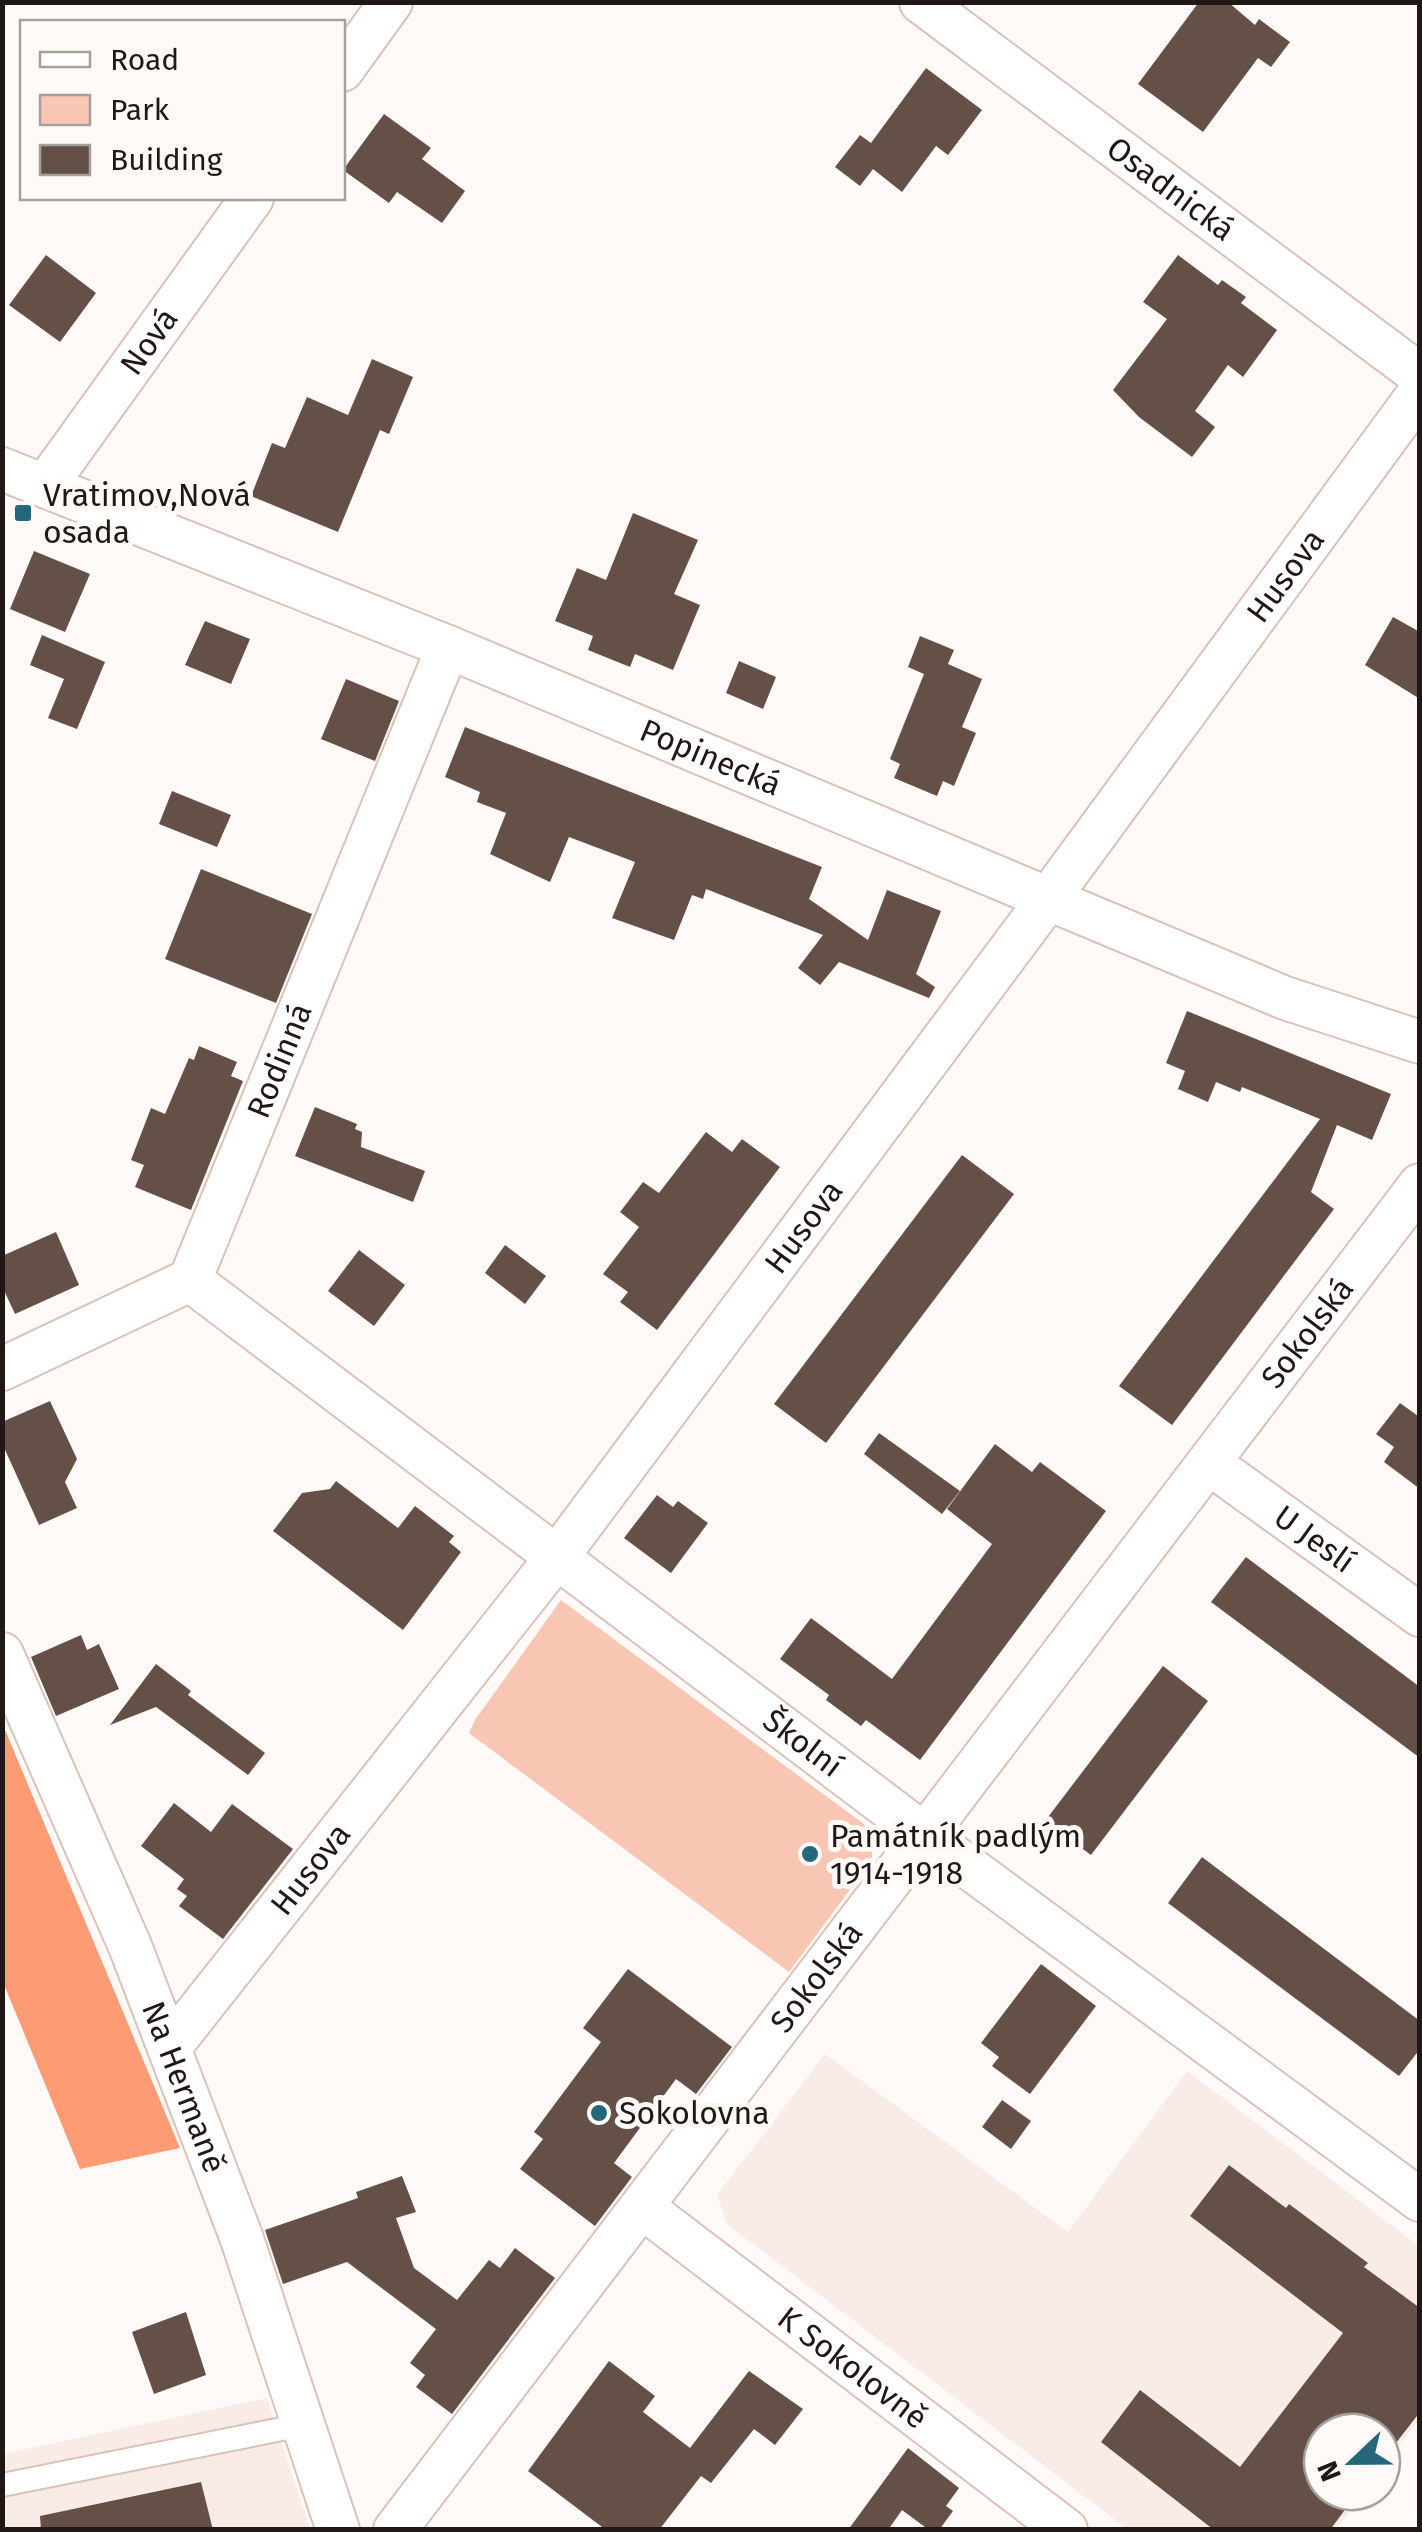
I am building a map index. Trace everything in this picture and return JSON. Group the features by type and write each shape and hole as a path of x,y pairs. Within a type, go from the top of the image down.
{"street":[{"path":"345,66 391,2"},
{"name":"Osadnická","path":"922,2 1420,374"},
{"name":"Nová","path":"45,486 251,200"},
{"name":"Husova","path":"169,2048 557,1557 1420,392"},
{"name":"Popinecká","path":"2,468 448,647 1286,998 1420,1042"},
{"name":"Rodinná","path":"190,1280 448,647"},
{"name":"Sokolská","path":"396,2530 1420,1186"},
{"path":"2,1370 190,1280"},
{"name":"Školní","path":"190,1280 926,1836 1420,2200"},
{"name":"U Jeslí","path":"1209,1463 1420,1615"},
{"name":"Na Hermaně","path":"2,1654 130,1946 242,2239 335,2529"},
{"name":"K Sokolovně","path":"642,2207 1066,2530"}],"lane":[{"path":"2,2485 302,2425"}],"shaded area":[{"path":"3,1725 180,2148 80,2169 3,1982"},
{"path":"825,2054 1068,2232 1187,2071 1419,2246 1419,2420 1402,2441 1402,2412 1302,2412 1302,2512 1349,2512 1337,2529 1127,2529 727,2224 717,2195"},
{"path":"267,2398 310,2529 3,2529 2,2454"}],"green space":[{"path":"561,1600 872,1830 872,1860 789,1972 469,1733"}],"building":[{"path":"1199,2 1228,2 1255,25 1259,19 1290,42 1271,67 1258,58 1203,132 1138,84"},
{"path":"926,68 982,110 948,155 936,146 902,192 873,169 860,186 835,167 860,135 871,143"},
{"path":"384,114 431,148 422,159 465,191 442,223 397,192 389,203 345,171"},
{"path":"46,255 96,293 60,342 9,305"},
{"path":"1178,255 1218,285 1222,280 1246,297 1241,303 1277,330 1243,377 1228,365 1195,411 1215,427 1192,457 1139,417 1113,390 1167,319 1143,302"},
{"path":"372,359 413,377 389,434 380,430 338,532 251,496 272,443 285,448 307,397 348,415"},
{"path":"633,513 698,540 674,594 700,605 673,670 635,654 630,667 588,650 593,636 555,621 577,568 606,580"},
{"path":"34,551 90,574 65,632 10,609"},
{"path":"1393,617 1420,632 1420,699 1365,665"},
{"path":"205,621 250,639 231,684 185,665"},
{"path":"42,635 105,662 77,729 48,718 64,679 30,665"},
{"path":"920,636 954,650 948,664 982,679 962,727 976,733 954,786 943,781 937,796 894,778 900,764 890,759 924,674 908,667"},
{"path":"739,661 776,677 763,709 726,693"},
{"path":"346,679 399,701 375,761 321,739"},
{"path":"465,727 822,867 809,899 868,940 887,890 941,911 916,974 935,987 929,998 839,962 820,985 798,968 823,935 706,889 703,899 692,895 674,940 612,918 635,862 569,837 550,882 490,854 506,813 477,802 480,792 445,777"},
{"path":"172,791 231,815 217,847 159,824"},
{"path":"201,869 312,914 276,1003 165,959"},
{"path":"1187,1011 1391,1094 1372,1140 1337,1125 1311,1192 1334,1209 1172,1425 1119,1386 1320,1119 1242,1087 1240,1092 1216,1082 1208,1102 1178,1089 1185,1071 1166,1063"},
{"path":"199,1046 237,1062 231,1076 243,1081 191,1210 135,1187 144,1165 131,1160 151,1108 165,1114 189,1058 194,1060"},
{"path":"315,1107 357,1124 355,1129 362,1132 361,1147 425,1171 413,1202 295,1156"},
{"path":"706,1132 732,1152 742,1139 780,1167 657,1330 620,1302 628,1292 603,1274 639,1227 620,1212 643,1182 659,1193"},
{"path":"962,1155 1014,1194 826,1443 774,1404"},
{"path":"56,1232 79,1285 15,1314 2,1286 2,1256"},
{"path":"505,1245 546,1276 525,1304 485,1273"},
{"path":"359,1250 405,1285 374,1326 328,1291"},
{"path":"50,1401 77,1459 65,1482 77,1508 39,1525 2,1443 2,1422"},
{"path":"1400,1403 1420,1414 1420,1489 1384,1462 1394,1447 1376,1434"},
{"path":"879,1433 960,1491 942,1514 864,1454"},
{"path":"995,1444 1032,1472 1040,1462 1106,1511 920,1760 866,1720 861,1726 826,1700 829,1695 780,1659 811,1618 892,1679 992,1544 947,1509"},
{"path":"336,1481 398,1528 415,1506 454,1536 449,1542 461,1552 403,1630 273,1531 302,1493 330,1489"},
{"path":"657,1495 673,1507 678,1501 708,1523 671,1573 624,1538"},
{"path":"1246,1557 1420,1687 1420,1758 1211,1602"},
{"path":"81,1635 87,1650 99,1644 119,1689 56,1716 31,1657"},
{"path":"156,1664 191,1691 188,1695 265,1753 248,1775 156,1707 110,1725"},
{"path":"1163,1666 1208,1701 1091,1855 1045,1821"},
{"path":"174,1803 211,1832 232,1804 293,1849 223,1939 179,1906 187,1896 177,1889 184,1879 141,1846"},
{"path":"1202,1857 1420,2021 1420,2049 1399,2076 1168,1903"},
{"path":"1041,1964 1096,2006 1030,2094 992,2066 999,2057 981,2043"},
{"name":"Sokolovna","path":"628,1969 732,2047 696,2094 676,2079 614,2163 632,2177 595,2226 520,2169 543,2139 534,2132 601,2042 583,2028"},
{"path":"1002,2100 1031,2121 1011,2149 982,2127"},
{"path":"1229,2165 1368,2263 1364,2267 1420,2308 1420,2412 1402,2435 1402,2412 1302,2412 1302,2512 1343,2512 1330,2530 1214,2530 1101,2442 1140,2390 1240,2467 1343,2333 1190,2216"},
{"path":"402,2176 416,2212 396,2218 414,2268 457,2300 489,2260 500,2268 515,2248 555,2278 452,2414 416,2387 425,2375 410,2363 436,2329 347,2262 283,2284 265,2230 358,2198 356,2192"},
{"path":"186,2312 206,2375 154,2394 132,2332"},
{"path":"609,2361 655,2396 643,2412 690,2448 749,2371 803,2409 775,2445 754,2429 711,2483 701,2476 659,2530 606,2530 528,2471"},
{"path":"908,2448 959,2488 946,2506 953,2511 939,2530 929,2530 902,2510 888,2530 848,2530"},
{"path":"201,2482 213,2530 41,2530 40,2516"}],"place":[{"name":"Vratimov,Nová osada","path":"23,513"},
{"name":"Památník padlým 1914-1918","path":"810,1854"},
{"name":"Sokolovna","path":"599,2113"}]}
